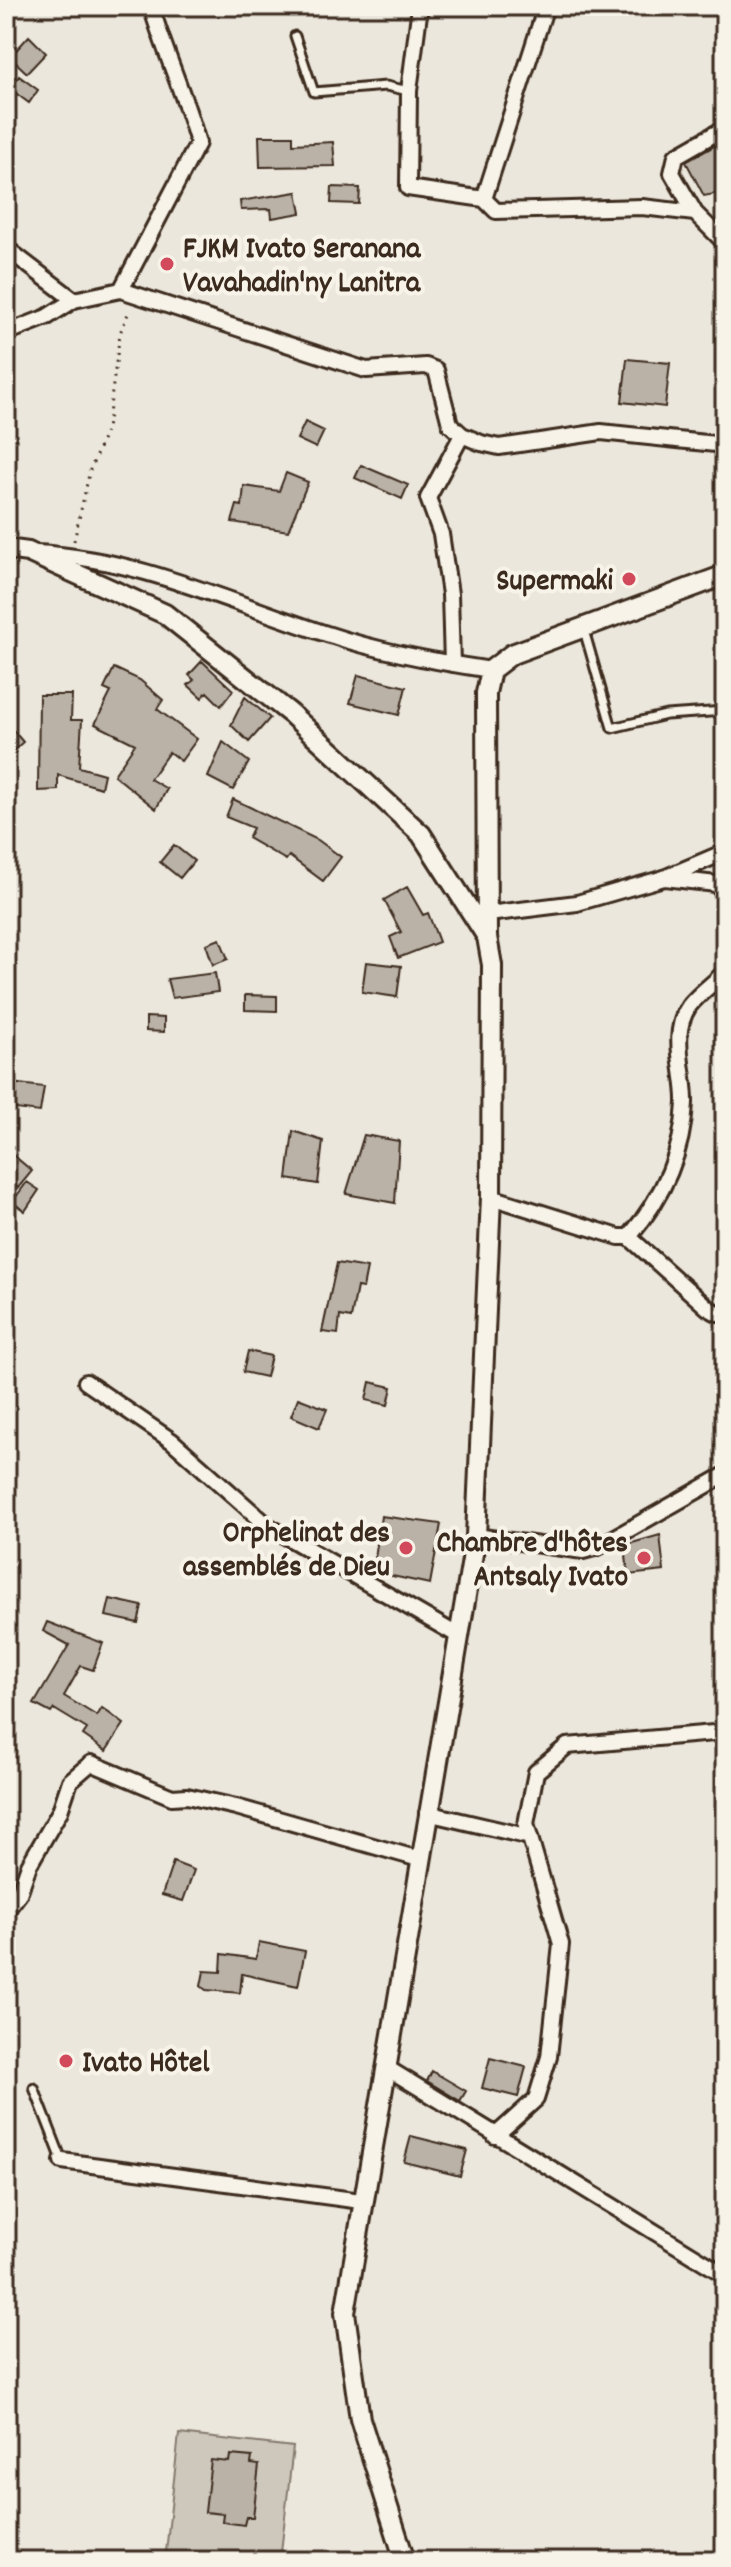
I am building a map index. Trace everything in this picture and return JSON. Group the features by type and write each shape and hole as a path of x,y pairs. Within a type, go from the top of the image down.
{"street":[{"path":"128,292 198,143 183,89 163,46 151,6"},
{"path":"420,6 409,91 408,188 484,199 496,211 642,207 695,213"},
{"path":"484,199 546,6"},
{"path":"725,128 676,156 672,173 695,213 725,243"},
{"path":"6,248 74,300"},
{"path":"6,333 47,317 74,300 128,292 366,370 426,366 436,370 443,409 450,424 462,435 499,447 601,432 725,445"},
{"path":"452,664 450,594 441,534 428,498 462,435"},
{"path":"6,549 71,556 158,575 333,637 491,670"},
{"path":"28,552 165,614 291,714 421,834 487,937"},
{"path":"405,2561 360,2419 346,2340 345,2313 361,2201 387,2068 419,1859 476,1536 491,1197 492,965 487,937 486,693 491,670 512,654 584,630 725,575"},
{"path":"488,914 577,903 664,878 725,852"},
{"path":"664,878 716,884 725,894"},
{"path":"629,1237 656,1205 679,1152 685,1102 679,1037 688,1007 725,972"},
{"path":"491,1197 619,1237 629,1237 708,1308 717,1313 725,1312"},
{"path":"86,1382 172,1441 268,1526 459,1636"},
{"path":"476,1536 583,1551 598,1547 725,1475"},
{"path":"495,2136 536,2099 549,2057 561,1944 526,1824 536,1772 567,1746 725,1732"},
{"path":"6,1911 19,1894 29,1865 60,1811 70,1781 91,1763 172,1797 187,1796 236,1807 419,1859"},
{"path":"427,1813 530,1837"},
{"path":"387,2068 725,2275"},
{"path":"62,2161 361,2201"}],"lane":[{"path":"295,36 314,92 386,86 409,91"},
{"path":"584,630 612,728 666,715 725,711"},
{"path":"34,2088 62,2161"},
{"path":"6,2262 9,2234"}],"path":[{"path":"71,556 90,470 107,429 128,292"}],"shaded area":[{"path":"179,2434 293,2447 280,2561 165,2561"}],"building":[{"path":"29,36 46,53 27,73 10,57"},
{"path":"19,76 38,90 29,103 10,89"},
{"path":"259,136 293,136 293,144 333,142 335,166 260,167"},
{"path":"725,140 725,192 704,196 686,162"},
{"path":"332,187 360,188 359,204 331,203"},
{"path":"297,192 301,213 272,218 271,209 241,210 240,201"},
{"path":"627,359 670,363 665,407 622,402"},
{"path":"305,422 324,431 316,448 297,439"},
{"path":"361,465 408,485 402,499 355,478"},
{"path":"286,473 308,482 288,531 232,522 237,505 242,506 244,486 279,491"},
{"path":"202,661 233,690 221,706 207,692 202,698 188,685 194,680 189,675"},
{"path":"114,668 140,680 163,700 157,709 197,739 181,761 169,752 150,779 167,789 156,809 114,775 135,744 95,724 111,692 104,689"},
{"path":"358,675 406,687 399,715 350,703"},
{"path":"39,695 72,695 71,720 82,720 79,767 104,774 101,788 58,775 58,790 38,791"},
{"path":"245,697 270,718 249,742 231,725"},
{"path":"6,722 23,742 6,757"},
{"path":"223,742 249,762 233,790 208,777"},
{"path":"233,799 318,840 341,857 323,881 289,856 286,860 248,838 253,828 226,817"},
{"path":"174,845 194,861 180,878 160,862"},
{"path":"407,887 423,915 428,913 439,942 398,958 390,937 401,932 384,900"},
{"path":"220,939 228,959 213,965 206,944"},
{"path":"366,962 401,966 397,997 362,992"},
{"path":"215,973 218,992 172,998 167,979"},
{"path":"245,995 277,996 277,1011 245,1010"},
{"path":"146,1017 164,1018 164,1032 146,1031"},
{"path":"11,1083 44,1087 40,1112 7,1108"},
{"path":"293,1131 323,1141 318,1184 287,1179"},
{"path":"364,1135 399,1141 395,1203 346,1194"},
{"path":"6,1149 32,1171 18,1188 6,1178"},
{"path":"27,1182 39,1190 25,1211 12,1202"},
{"path":"337,1263 367,1268 363,1288 357,1287 351,1318 340,1316 338,1334 322,1332"},
{"path":"248,1351 271,1356 266,1377 243,1372"},
{"path":"370,1382 392,1387 388,1405 366,1400"},
{"path":"298,1398 327,1409 319,1428 291,1416"},
{"name":"Orphelinat des assemblés de Dieu","path":"381,1516 441,1524 430,1584 373,1572"},
{"name":"Chambre d'hôtes Antsaly Ivato","path":"660,1535 664,1571 628,1575 625,1545"},
{"path":"110,1599 142,1606 138,1623 106,1616"},
{"path":"47,1622 103,1643 93,1670 81,1666 64,1696 97,1716 102,1708 124,1724 106,1751 83,1735 87,1729 54,1709 51,1713 34,1704 69,1645 43,1631"},
{"path":"173,1862 194,1870 183,1901 162,1895"},
{"path":"259,1942 305,1951 298,1986 242,1974 240,1993 206,1990 201,1986 204,1971 221,1972 222,1954 256,1959"},
{"path":"490,2058 526,2067 518,2097 482,2088"},
{"path":"432,2071 466,2091 460,2101 427,2081"},
{"path":"411,2136 467,2150 460,2176 404,2162"},
{"path":"230,2455 252,2457 251,2464 259,2465 253,2517 246,2517 244,2525 222,2522 223,2514 205,2512 211,2460 229,2462"}],"place":[{"name":"FJKM Ivato Seranana Vavahadin'ny Lanitra","path":"167,264"},
{"name":"Supermaki","path":"629,579"},
{"name":"Orphelinat des assemblés de Dieu","path":"406,1548"},
{"name":"Chambre d'hôtes Antsaly Ivato","path":"644,1558"},
{"name":"Ivato Hôtel","path":"66,2061"}]}
